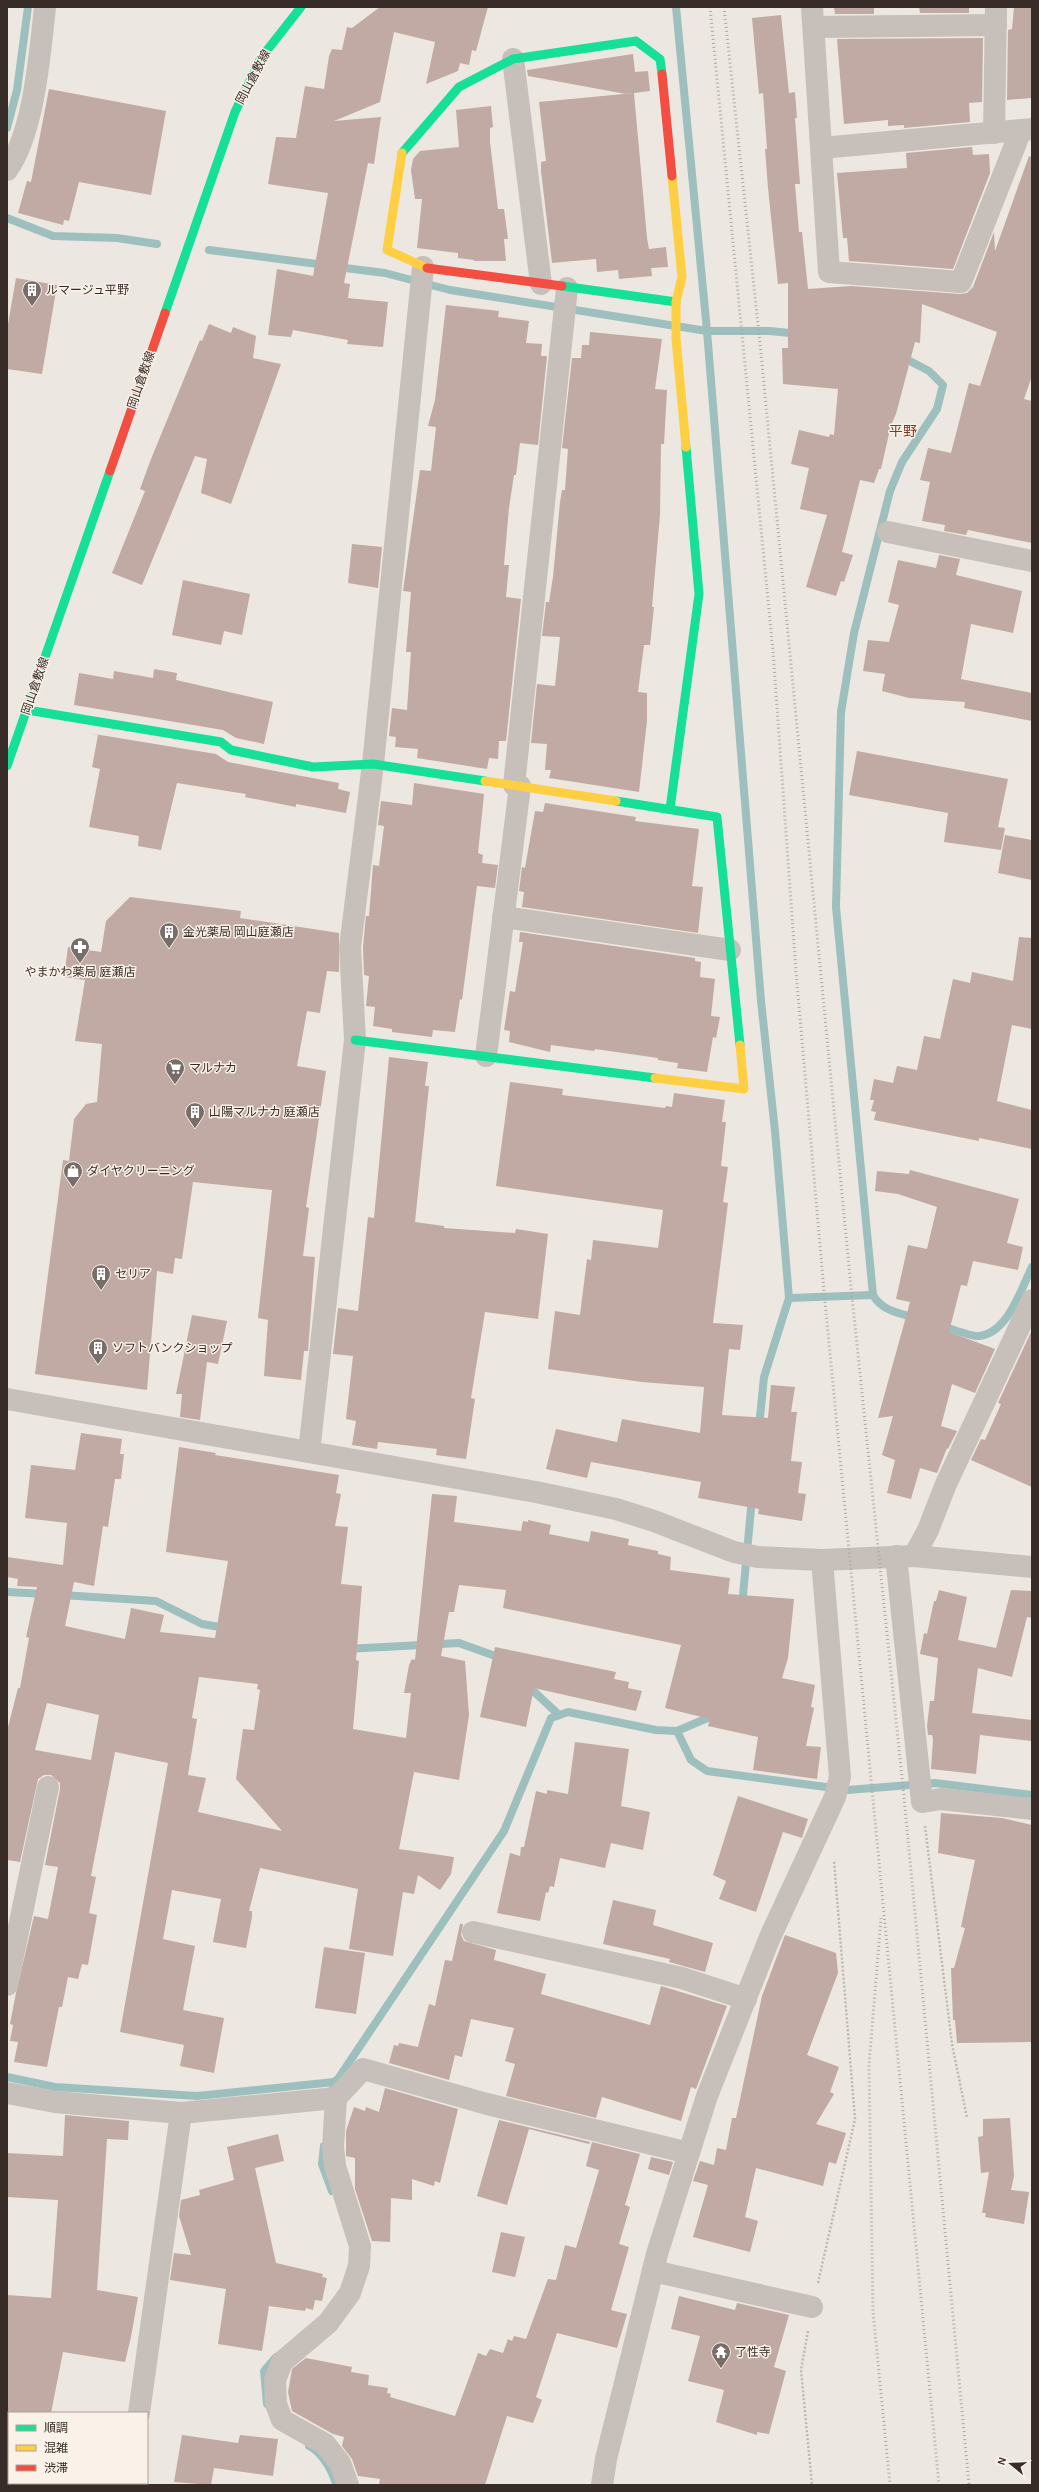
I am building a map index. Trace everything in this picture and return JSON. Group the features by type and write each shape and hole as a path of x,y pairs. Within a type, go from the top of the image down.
{"street":[{"path":"7,170 21,143 32,101 45,7"},
{"name":"岡山倉敷線","path":"7,766 235,112 260,58 301,7"},
{"path":"821,148 994,133 1027,130 961,282 829,272 821,148 813,17 996,16 994,133"},
{"path":"670,808 699,594 676,339 676,302 682,277 660,59 636,41 513,59 459,87 401,154 387,250 422,279 541,284 567,293 676,302"},
{"path":"513,59 541,284"},
{"path":"309,1452 355,1040 350,947 373,764 422,279"},
{"path":"486,1056 517,786 567,293"},
{"path":"888,532 1032,561"},
{"path":"26,710 221,742 231,750 313,767 373,764 670,808 717,817 744,1089 355,1040"},
{"path":"503,917 730,950"},
{"path":"1032,1300 946,1484 928,1530 905,1556 921,1792 941,1799 1032,1809"},
{"path":"7,1399 536,1492 616,1509 654,1521 734,1552 758,1557 822,1560 905,1556 1032,1567"},
{"path":"602,2485 606,2459 653,2271 707,2096 770,1937 837,1788 822,1560"},
{"path":"7,1985 48,1787"},
{"path":"473,1932 682,1978 746,1999"},
{"path":"348,2485 340,2463 325,2444 282,2420 276,2404 274,2380 282,2362 333,2317 350,2293 359,2266 360,2246 335,2166 333,2147 336,2098 363,2069 487,2104 689,2152"},
{"path":"7,2094 55,2102 181,2113 336,2098"},
{"path":"139,2412 181,2113"},
{"path":"653,2271 812,2308"}],"path":[{"path":"921,1792 952,2044 967,2118"},
{"path":"812,2485 801,2370 812,2308 855,2119 834,1856"}],"building":[{"path":"380,7 488,7 476,51 472,50 469,65 460,63 458,71 426,84 435,42 394,32 380,102 334,121 381,117 374,164 368,163 344,283 350,284 348,298 388,302 383,347 347,344 348,340 293,330 291,337 268,335 277,269 313,276 328,193 268,184 276,137 296,138 305,86 324,89 329,56 332,49 342,50 347,27 352,28"},
{"path":"834,7 874,7 874,14 835,14"},
{"path":"919,7 969,7 969,13 920,13"},
{"path":"1014,7 1032,7 1032,98 1007,100 1008,30 1012,29"},
{"path":"781,15 789,93 795,92 797,118 795,118 800,184 795,184 799,232 802,232 808,289 851,286 960,294 967,293 973,287 994,232 995,251 1029,156 1032,157 1032,376 1024,399 1032,401 1032,543 968,530 966,535 944,531 945,525 922,521 930,482 920,480 928,448 951,453 969,383 980,386 997,332 922,304 920,343 915,342 896,414 891,425 881,469 879,469 874,483 860,480 842,552 853,555 844,582 841,581 836,596 806,587 827,515 800,509 809,468 791,464 799,430 829,437 830,434 834,435 838,389 783,384 782,348 788,348 788,283 778,284 768,188 763,93 759,94 752,18"},
{"path":"983,38 982,102 969,103 970,122 904,128 904,125 888,126 888,120 844,124 837,39"},
{"path":"633,54 635,72 648,71 650,91 626,94 528,76 527,70"},
{"path":"49,89 166,111 151,195 79,182 69,221 64,220 63,225 18,213 27,181 31,182"},
{"path":"634,93 649,249 666,247 668,267 651,268 652,276 619,279 618,270 597,272 596,259 552,263 541,171 541,162 546,161 539,102"},
{"path":"491,106 493,127 490,128 490,142 498,209 504,209 508,239 504,239 506,261 474,261 458,258 458,253 417,248 422,199 415,199 411,170 413,159 420,151 459,147 456,110"},
{"path":"972,147 973,155 989,154 990,173 953,269 849,261 847,238 843,238 837,173 907,168 906,153"},
{"name":"ルマージュ平野","path":"16,278 57,285 42,374 7,369 7,330"},
{"path":"446,305 499,311 498,317 529,321 526,343 542,344 541,356 547,356 538,445 520,443 516,475 514,475 509,508 504,565 509,565 506,597 521,599 506,741 499,741 498,759 489,758 487,769 417,758 418,749 395,747 396,737 389,736 392,708 407,710 411,652 406,652 411,592 403,591 420,470 431,471 436,427 428,426 435,400"},
{"path":"209,324 231,333 233,327 256,336 253,358 281,364 231,504 201,493 207,459 195,456 142,585 112,573 145,491 140,489 151,459 200,340 202,341"},
{"path":"590,332 662,339 655,389 667,390 664,444 661,444 660,515 652,607 654,607 650,645 644,645 638,692 647,693 647,721 639,792 549,778 551,770 545,770 547,744 531,743 537,684 555,686 560,637 542,636 546,602 549,602 553,577 560,502 562,490 565,490 568,449 562,448 572,358 581,358 582,345 589,345"},
{"path":"352,544 382,547 378,588 348,583"},
{"path":"939,555 960,559 956,575 1022,591 1013,633 971,624 961,679 1032,693 1032,721 964,708 965,702 909,698 882,691 885,674 863,671 868,640 889,642 899,605 888,602 898,560 936,568"},
{"path":"183,580 250,594 242,635 224,631 221,645 172,635"},
{"path":"154,669 177,673 176,680 273,702 264,744 236,738 223,730 74,705 79,673 113,679 114,671 153,678"},
{"path":"88,733 216,754 228,762 339,783 338,789 350,792 346,813 296,804 296,807 245,797 246,794 177,783 161,850 138,846 139,836 89,827 100,769 92,767 98,735"},
{"path":"857,751 1008,779 998,827 1005,828 1001,850 944,842 948,813 849,795"},
{"path":"414,783 484,794 478,853 483,855 482,863 498,865 495,888 477,886 462,1000 460,999 455,1032 433,1030 432,1037 392,1032 392,1029 373,1026 375,1007 366,1006 369,976 364,975 363,947 366,916 369,916 373,865 379,866 384,826 378,825 381,801 412,805"},
{"path":"545,803 636,817 635,821 699,829 692,886 703,887 698,933 522,907 524,892 519,891 522,867 525,868 535,811 543,812"},
{"path":"1005,835 1032,840 1032,880 998,873"},
{"path":"130,897 241,911 240,918 339,933 339,972 327,971 320,1013 307,1011 297,1066 326,1071 306,1207 309,1208 303,1256 315,1257 308,1351 304,1351 301,1380 264,1376 268,1320 258,1318 272,1190 193,1182 182,1259 175,1258 173,1274 157,1271 147,1390 35,1374 63,1160 69,1161 74,1119 86,1104 97,1102 102,1044 75,1041 85,980 64,977 68,947 101,952 106,921"},
{"path":"520,932 695,958 695,961 701,962 700,977 715,979 711,1016 720,1017 716,1038 713,1037 707,1072 677,1068 678,1063 658,1060 658,1058 595,1049 594,1051 551,1045 550,1052 509,1042 510,1031 504,1030 510,991 515,992 523,942 519,942"},
{"path":"1019,937 1032,938 1032,1029 1012,1025 997,1101 1032,1110 1032,1149 979,1138 979,1141 874,1120 876,1112 871,1111 874,1100 870,1100 874,1079 893,1083 897,1066 917,1070 924,1036 940,1039 953,979 970,983 972,972 1013,981"},
{"path":"389,1057 428,1062 425,1086 429,1086 415,1222 444,1226 444,1228 515,1233 516,1229 548,1234 538,1319 485,1312 471,1398 475,1399 466,1459 436,1455 437,1449 378,1442 377,1449 352,1445 356,1421 346,1419 353,1356 333,1354 338,1308 358,1311 368,1217 374,1218"},
{"path":"510,1082 563,1089 562,1095 665,1108 666,1106 672,1107 674,1093 725,1100 722,1122 726,1122 721,1166 728,1167 723,1202 728,1203 713,1323 743,1325 740,1350 729,1349 722,1415 768,1418 771,1385 795,1387 791,1412 797,1412 791,1461 802,1462 798,1493 806,1494 802,1521 758,1514 759,1509 698,1498 701,1482 591,1462 587,1478 546,1469 556,1429 617,1442 622,1419 700,1433 704,1387 642,1382 548,1369 555,1311 580,1315 587,1259 591,1260 593,1240 658,1248 663,1210 496,1186"},
{"path":"910,1170 1019,1199 1007,1243 1023,1247 1018,1270 973,1261 967,1286 961,1285 949,1332 995,1349 975,1393 952,1384 941,1426 957,1431 948,1449 947,1448 937,1473 920,1468 911,1499 887,1493 895,1460 882,1455 893,1416 878,1418 910,1302 896,1299 908,1245 927,1249 937,1207 898,1194 875,1191 877,1171 909,1174"},
{"path":"192,1315 227,1321 218,1364 207,1362 200,1420 180,1417 182,1394 176,1394"},
{"path":"1032,1330 1032,1487 971,1460 981,1439 985,1440 1001,1404 998,1403"},
{"path":"81,1433 122,1439 120,1454 124,1454 121,1479 115,1479 108,1527 103,1526 94,1586 74,1582 65,1626 125,1639 131,1608 164,1615 160,1632 215,1638 228,1561 166,1552 179,1447 216,1453 215,1455 339,1475 336,1493 341,1494 335,1526 348,1527 341,1584 362,1586 356,1660 359,1661 353,1729 406,1738 411,1693 404,1693 409,1665 412,1659 415,1660 432,1494 457,1496 454,1522 521,1531 523,1521 528,1522 528,1520 551,1525 549,1534 589,1542 591,1531 629,1539 628,1545 658,1551 658,1554 671,1557 670,1570 730,1578 728,1594 794,1599 788,1658 782,1678 815,1685 811,1707 814,1708 806,1746 821,1747 817,1779 753,1770 758,1737 708,1726 710,1719 665,1708 681,1645 503,1608 506,1590 459,1585 454,1612 449,1612 441,1656 465,1661 469,1715 459,1780 414,1772 399,1849 454,1857 451,1874 440,1890 418,1875 414,1894 403,1892 393,1956 349,1949 358,1889 260,1868 249,1911 252,1911 252,1917 246,1948 213,1942 221,1899 172,1890 163,1939 195,1946 183,2010 224,2018 214,2073 180,2066 184,2045 120,2032 168,1763 115,1752 91,1876 96,1877 89,1913 97,1915 88,1965 82,1964 78,1979 68,1977 62,2007 59,2007 47,2067 14,2062 18,2042 10,2041 13,2025 10,2024 16,1993 34,1916 48,1919 58,1867 45,1865 60,1783 51,1775 44,1775 38,1779 20,1862 7,1860 7,1731 18,1688 20,1688 29,1638 26,1637 37,1587 17,1586 18,1579 7,1577 7,1557 63,1565 67,1523 25,1518 31,1465 75,1470","holes":["199,1677 258,1684 257,1689 260,1690 254,1730 243,1729 236,1779 282,1831 198,1812 206,1778 188,1775 197,1719 192,1718","47,1703 99,1715 91,1760 35,1750"]},
{"path":"939,1590 967,1597 958,1640 996,1648 1011,1590 1032,1591 1032,1618 1027,1617 1012,1677 978,1668 972,1713 1032,1720 1032,1741 980,1735 976,1774 931,1769 933,1739 932,1735 928,1735 927,1726 930,1701 934,1701 938,1658 920,1654 924,1633 927,1634 934,1601 936,1601"},
{"path":"495,1647 616,1672 614,1679 629,1682 628,1688 642,1691 636,1711 534,1688 526,1727 480,1717"},
{"path":"575,1742 629,1749 621,1806 650,1812 643,1850 611,1843 605,1868 560,1858 554,1887 550,1886 548,1893 546,1892 540,1921 497,1913 510,1853 520,1856 521,1847 524,1847 536,1791 547,1794 547,1790 568,1794"},
{"path":"738,1796 808,1819 802,1838 783,1832 756,1912 719,1899 726,1881 713,1875"},
{"path":"941,1813 1002,1818 1032,1825 1032,2042 957,2043 955,2020 953,2020 951,1968 954,1968 965,1928 961,1927 975,1860 938,1853"},
{"path":"613,1900 656,1910 653,1925 713,1943 705,1972 669,1962 670,1959 603,1944"},
{"path":"460,1924 463,1924 461,1935 464,1941 496,1950 494,1960 546,1974 541,1994 650,2025 661,1986 727,2006 696,2089 691,2087 681,2121 602,2097 596,2118 506,2096 515,2064 505,2061 514,2028 471,2019 462,2057 455,2055 449,2080 389,2063 394,2045 398,2046 399,2043 418,2047 429,2004 435,2006 445,1960 452,1961"},
{"path":"785,1935 836,1953 838,1973 807,2055 839,2067 830,2092 834,2094 816,2124 846,2133 836,2164 829,2162 823,2186 756,2168 745,2217 758,2221 750,2252 693,2237 708,2185 693,2181 700,2161 714,2165 717,2148 726,2150 732,2118 736,2118 762,1996"},
{"path":"324,1947 365,1953 356,2014 315,2008"},
{"path":"385,2088 458,2109 440,2183 435,2181 434,2186 412,2179 412,2200 391,2198 390,2242 372,2241 355,2189 355,2158 346,2156 346,2131 354,2107 365,2111 366,2107 379,2112"},
{"path":"65,2115 129,2121 128,2140 107,2139 97,2290 138,2297 131,2337 125,2362 63,2352 51,2412 7,2413 7,2295 51,2298 58,2200 7,2197 7,2153 63,2156"},
{"path":"1010,2118 1014,2176 1011,2190 1029,2192 1024,2224 985,2217 986,2213 982,2213 989,2172 981,2173 978,2137 983,2136 983,2119"},
{"path":"499,2120 590,2142 589,2144 529,2129 507,2205 477,2196"},
{"path":"278,2134 284,2161 255,2168 276,2263 323,2274 322,2277 327,2278 322,2301 315,2300 313,2310 306,2308 305,2311 269,2306 262,2351 218,2344 226,2289 170,2280 174,2253 191,2255 179,2216 181,2200 200,2195 199,2190 234,2180 227,2147"},
{"path":"592,2142 640,2154 625,2205 630,2207 619,2244 629,2247 611,2310 627,2314 617,2348 557,2333 536,2397 542,2400 533,2423 507,2416 485,2485 379,2485 380,2479 358,2476 352,2459 342,2446 344,2437 333,2434 292,2411 288,2392 292,2369 306,2358 352,2367 351,2372 369,2375 368,2385 388,2388 387,2393 391,2394 390,2397 455,2416 478,2353 486,2356 490,2349 503,2353 508,2339 512,2341 514,2336 526,2339 548,2279 556,2280 565,2245 576,2248 599,2170 586,2166"},
{"path":"651,2157 673,2162 669,2175 648,2169"},
{"path":"501,2232 525,2237 515,2277 492,2272"},
{"path":"679,2296 735,2310 737,2303 789,2315 774,2367 786,2371 769,2434 757,2432 757,2435 716,2422 724,2390 688,2381 700,2336 671,2329"},
{"path":"182,2435 238,2443 240,2435 278,2439 273,2476 214,2468 211,2485 174,2482"}],"waterway":[{"path":"7,128 17,90 28,7"},
{"path":"676,7 707,331 761,1001 775,1131 789,1298"},
{"path":"7,218 53,236 117,238 157,244"},
{"path":"209,250 325,265"},
{"path":"337,267 385,273 450,290 707,331 770,331 799,334"},
{"path":"873,1295 836,907 841,712 854,633 890,491 902,462 937,409 943,385 929,371 902,357"},
{"path":"940,1325 975,1336 989,1333 1006,1319 1018,1298 1032,1267"},
{"path":"759,1427 764,1377 789,1298 873,1295 881,1305 886,1308 897,1313 916,1318"},
{"path":"742,1606 752,1498"},
{"path":"7,1592 46,1594"},
{"path":"62,1595 156,1601 202,1624 226,1628"},
{"path":"346,1649 459,1643 498,1657 502,1661"},
{"path":"526,1684 559,1715"},
{"path":"332,2095 334,2082 338,2079 504,1831 551,1718 568,1712 656,1730 677,1731 717,1714"},
{"path":"677,1731 691,1760 707,1771 848,1790 935,1783 1032,1795"},
{"path":"7,2077 55,2087 197,2096 334,2082"},
{"path":"324,2146 322,2164 332,2191"},
{"path":"267,2404 264,2371 276,2357"},
{"path":"309,2446 318,2452 325,2461 335,2481"}],"railway":[{"path":"710,7 773,651 796,972 824,1291 939,2485"},
{"path":"724,7 760,343 851,1287 904,1797 969,2485"},
{"path":"881,1918 869,2065 873,2312 890,2485"}],"traffic: fast":[{"path":"165,313 235,112 261,58 301,7"},
{"path":"402,153 459,87 513,59 636,41 660,59 662,74"},
{"path":"562,286 676,302"},
{"path":"670,809 699,594 686,447"},
{"path":"7,766 110,471"},
{"path":"27,710 221,742 231,750 313,767 373,764 485,781"},
{"path":"616,801 717,817 740,1045"},
{"path":"355,1040 655,1078"}],"traffic: slow":[{"path":"402,153 387,250 427,268"},
{"path":"672,176 682,277 676,302 676,339 686,447"},
{"path":"485,781 616,801"},
{"path":"655,1078 744,1089 740,1045"}],"traffic: jam":[{"path":"662,74 672,176"},
{"path":"427,268 562,286"},
{"path":"110,471 165,313"}],"place":[{"name":"ルマージュ平野","path":"32,307"},
{"name":"金光薬局 岡山庭瀬店","path":"169,949"},
{"name":"やまかわ薬局 庭瀬店","path":"80,964"},
{"name":"マルナカ","path":"175,1085"},
{"name":"山陽マルナカ 庭瀬店","path":"195,1129"},
{"name":"ダイヤクリーニング","path":"73,1188"},
{"name":"セリア","path":"101,1291"},
{"name":"ソフトバンクショップ","path":"98,1365"},
{"name":"了性寺","path":"721,2369"}],"district":[{"name":"平野","path":"903,431"}]}
